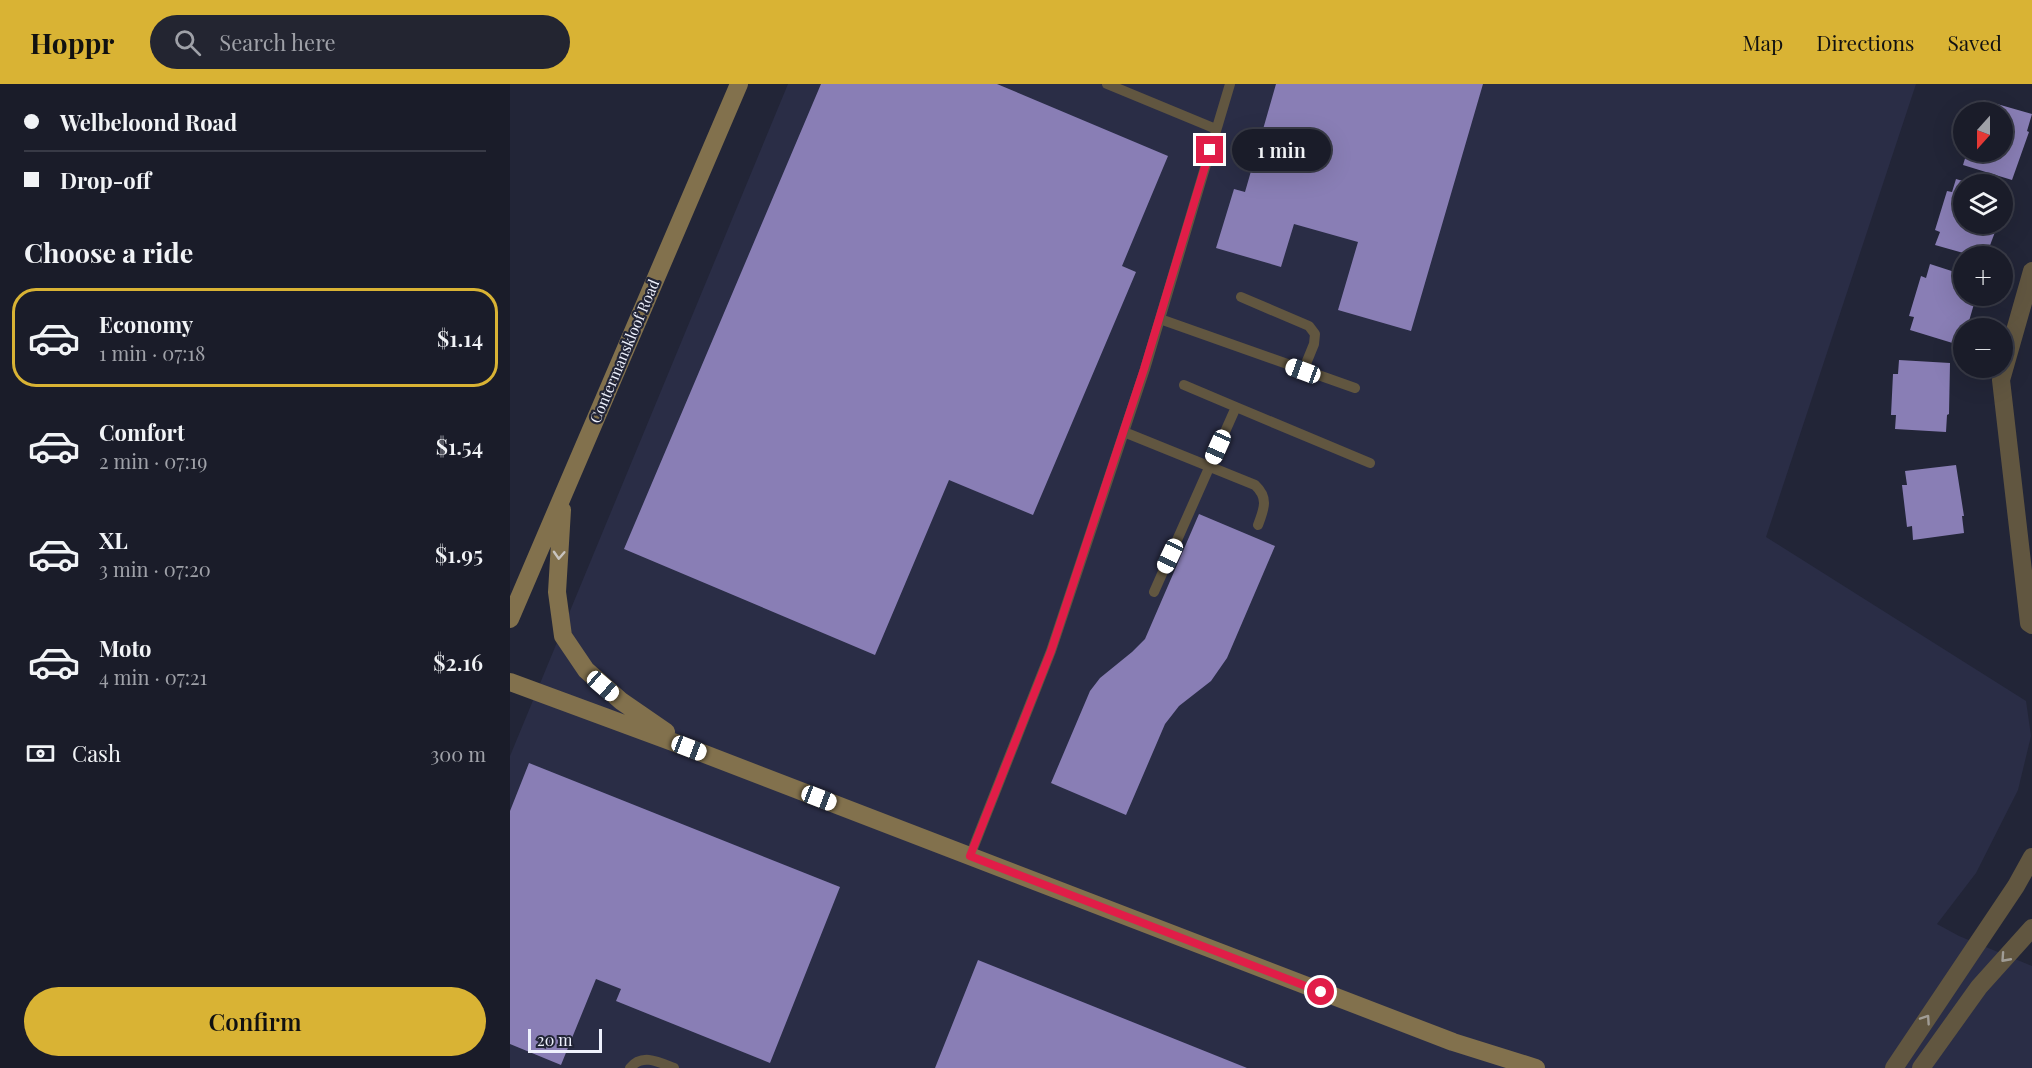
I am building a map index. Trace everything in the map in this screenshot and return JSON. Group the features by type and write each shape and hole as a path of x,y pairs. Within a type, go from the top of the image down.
{"main road":[{"name":"Contermanskloof Road","path":"510,619 739,84"},
{"path":"562,496 557,592 563,636 586,670 621,701 689,748"},
{"path":"510,682 689,748 1453,1042 1536,1068"},
{"path":"1453,1042 1499,1068"}],"street":[{"path":"2032,271 2001,380 2029,623 2032,625"},
{"path":"1894,1068 2016,886 2032,857"},
{"path":"1921,1068 1979,987 2032,928"}],"lane":[{"path":"1107,84 1216,129"},
{"path":"970,856 1051,651 1160,319 1230,84"},
{"path":"1241,297 1309,326 1315,334 1314,344 1303,371"},
{"path":"1160,319 1355,388"},
{"path":"1185,386 1370,463"},
{"path":"1154,592 1236,407"},
{"path":"1124,432 1255,486 1260,490 1265,501 1258,525"},
{"path":"630,1068 640,1060 651,1060 674,1068"}],"shaded area":[{"path":"788,84 1916,84 1766,537 2026,701 2031,736 2018,790 1976,873 1937,924 1959,936 2032,966 2032,1068 510,1068 510,756"}],"building":[{"path":"821,84 997,84 1168,156 1122,266 1136,272 1033,515 949,480 875,655 624,549"},
{"path":"1276,84 1483,84 1411,331 1338,310 1358,242 1294,224 1281,267 1216,248 1234,189 1245,192"},
{"path":"2013,109 2032,114 2027,131 2029,132 2013,177 2013,174 1992,174 1963,165 1964,162 2013,162"},
{"path":"1953,189 1953,234 1994,234 1990,246 1953,246 1953,250 1935,245 1940,232 1935,230 1947,191 1952,192"},
{"path":"1930,264 1953,271 1953,306 1973,306 1970,318 1953,318 1953,343 1910,330 1914,317 1909,316 1921,276 1926,278"},
{"path":"1899,360 1950,363 1949,414 1947,415 1946,432 1895,429 1896,415 1891,415 1893,374 1898,374"},
{"path":"1956,465 1964,516 1962,516 1964,533 1913,540 1912,526 1907,527 1902,485 1907,485 1905,471"},
{"path":"1199,514 1275,546 1227,658 1211,681 1179,706 1165,724 1126,815 1051,783 1090,691 1100,678 1145,639"},
{"path":"529,763 840,887 770,1063 616,1001 621,989 596,979 561,1065 510,1044 510,811"},
{"path":"978,960 1247,1068 935,1068"}],"route":[{"path":"1210,150 1144,369 1051,651 970,856 1321,992"}]}
